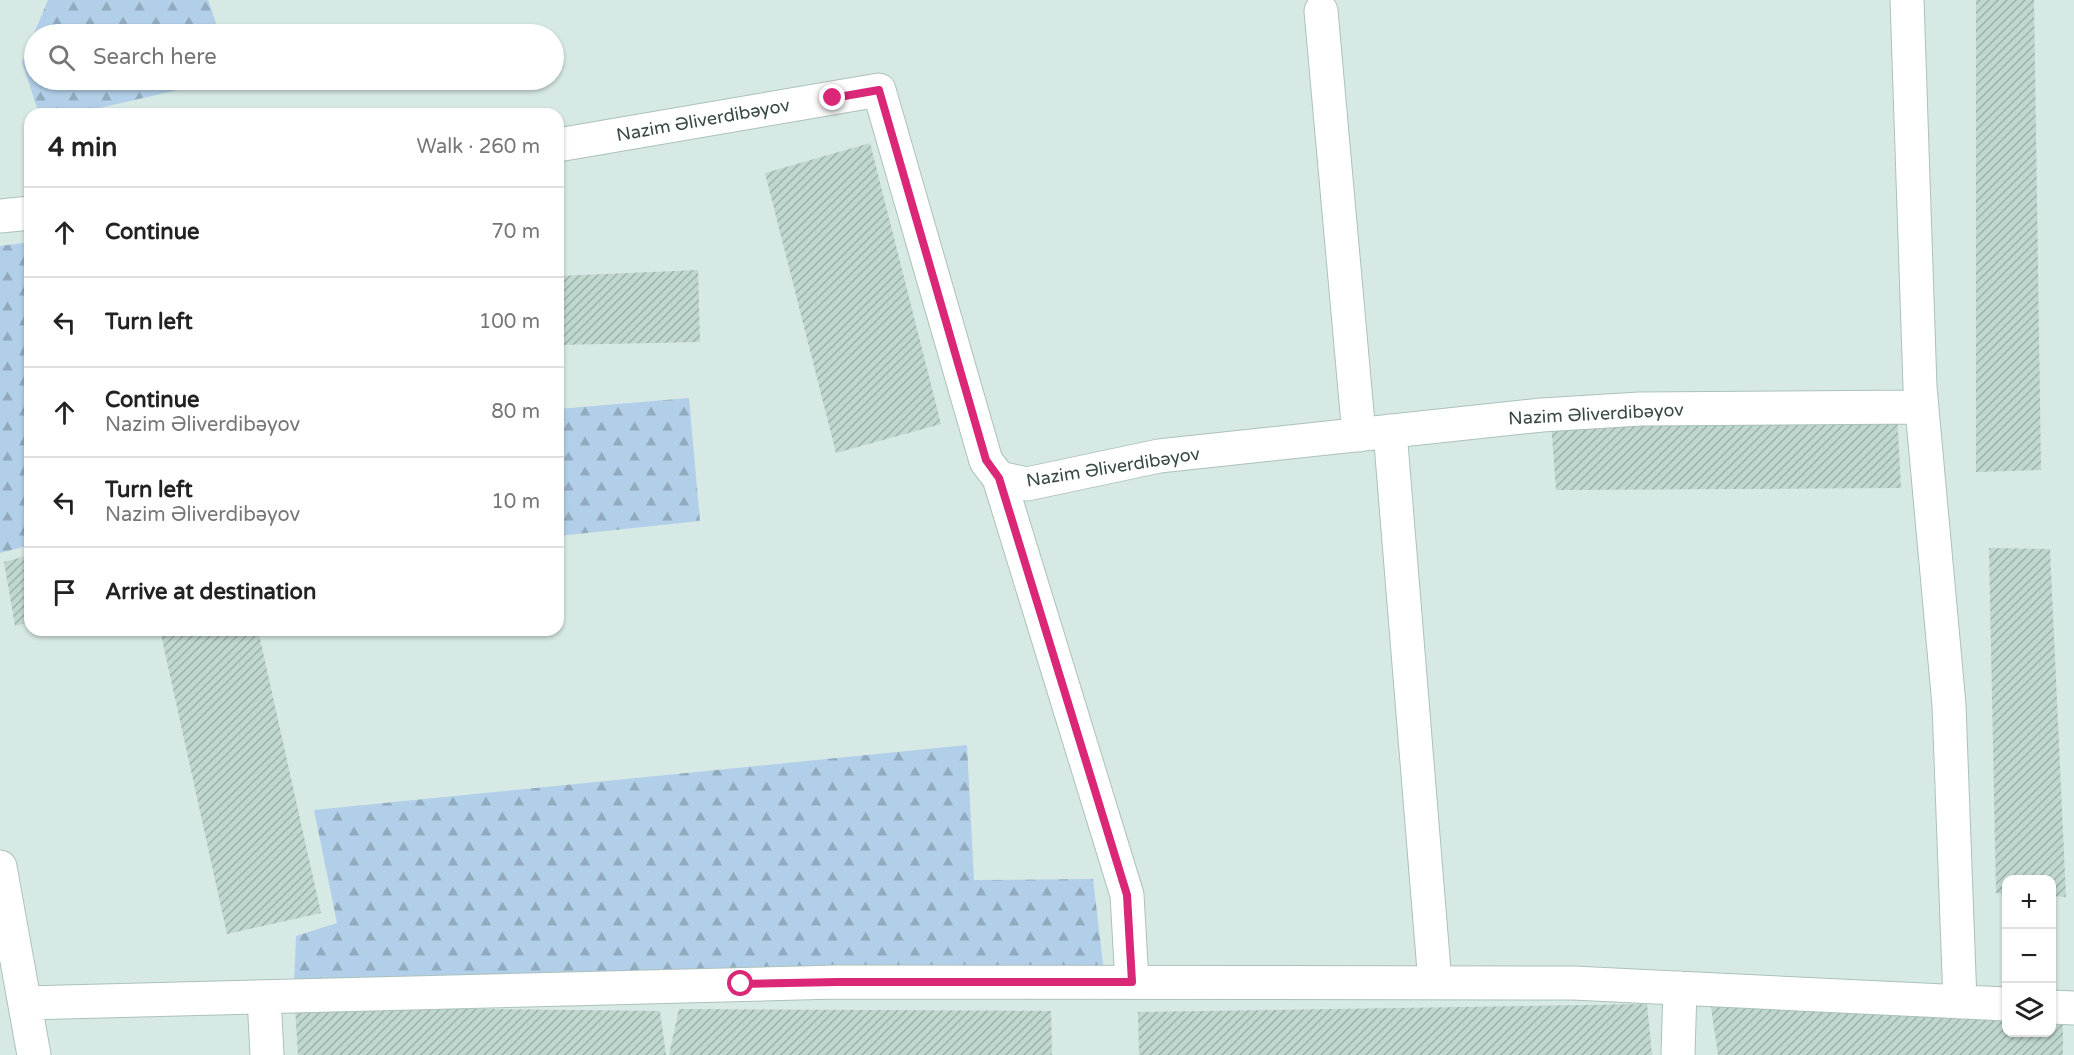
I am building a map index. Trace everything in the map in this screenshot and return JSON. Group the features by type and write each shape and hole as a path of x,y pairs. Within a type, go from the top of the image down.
{"street":[{"path":"1907,0 1922,407 1948,705 1960,1002"},
{"path":"1321,11 1375,433 1435,983"},
{"name":"Nazim Əliverdibəyov","path":"564,143 879,90 986,460 999,478 1027,484 1159,456 1542,415 1640,409 1922,407"},
{"path":"0,216 24,214"},
{"path":"999,478 1127,895 1132,982"},
{"path":"0,867 34,1055"},
{"path":"25,1003 837,982 1573,982 2002,1004"},
{"path":"1678,1055 1680,988"},
{"path":"264,997 267,1055"},
{"path":"2056,1006 2074,1008"}],"shaded area":[{"path":"0,0 2074,0 2074,1055 0,1055"}],"green space":[{"path":"48,0 208,0 216,24 38,24"},
{"path":"31,90 178,90 99,108 37,108"},
{"path":"24,243 24,547 0,553 0,246"},
{"path":"689,398 700,521 564,535 564,408"},
{"path":"967,745 974,880 1093,879 1104,972 294,984 296,936 337,923 314,810"}],"building":[{"path":"1976,0 2034,0 2041,470 1976,472"},
{"path":"870,143 941,424 836,453 765,173"},
{"path":"698,270 700,342 564,345 564,276"},
{"path":"1897,414 1901,488 1556,490 1551,422"},
{"path":"1989,548 2050,549 2066,897 2056,896 2056,875 2002,875 2002,894 1996,893"},
{"path":"24,557 24,624 15,626 4,562"},
{"path":"161,636 259,636 321,913 227,934"},
{"path":"2056,993 2063,993 2063,1055 1718,1055 1711,1007 2002,995 2002,1037 2056,1037"},
{"path":"1647,1004 1652,1055 1139,1055 1138,1012"},
{"path":"295,1007 660,1011 666,1055 298,1055"},
{"path":"679,1009 1051,1011 1052,1055 669,1055"}],"route":[{"path":"741,984 1132,982 1127,895 999,478 986,460 879,90 833,98"}]}
